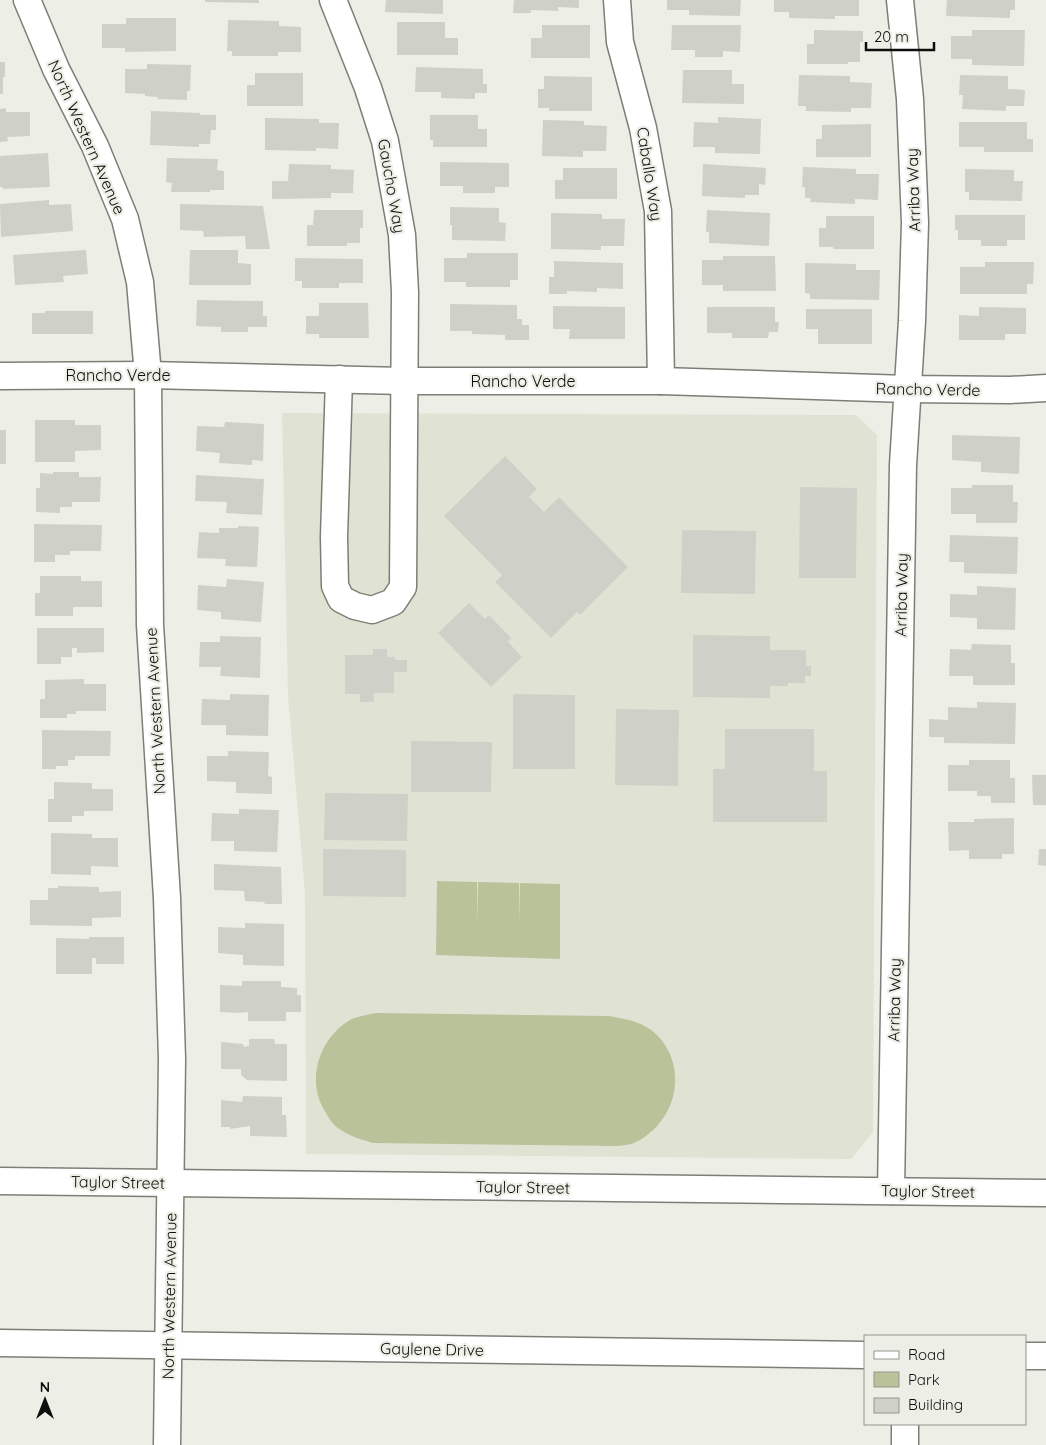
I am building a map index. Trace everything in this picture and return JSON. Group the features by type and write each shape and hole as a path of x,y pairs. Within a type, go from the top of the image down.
{"street":[{"name":"North Western Avenue","path":"27,0 56,69 95,146 125,219 140,282 148,375 150,625 167,907 172,1059 167,1445"},
{"name":"Gaucho Way","path":"333,0 368,88 386,141 402,236 405,292 403,587 392,602 372,610 355,606 341,599 336,586 334,537 338,380"},
{"name":"Caballo Way","path":"617,0 620,42 643,128 658,211 661,381"},
{"name":"Arriba Way","path":"891,1191 903,465 912,321 915,224 910,99 900,0"},
{"name":"Rancho Verde","path":"0,376 148,375 403,381 661,381 907,389 1010,390 1046,388"},
{"name":"Taylor Street","path":"0,1181 1046,1193"},
{"name":"Gaylene Drive","path":"0,1343 864,1355"},
{"path":"1026,1356 1046,1356"},
{"path":"905,1425 905,1445"}],"shaded area":[{"path":"282,413 856,415 877,435 873,1132 851,1159 306,1154 305,894 288,696"}],"green space":[{"path":"437,881 477,882 477,925 478,882 519,883 519,925 520,883 560,884 560,959 436,955"},
{"path":"376,1013 609,1016 629,1020 653,1031 668,1049 675,1079 674,1094 661,1122 650,1133 636,1142 627,1145 373,1143 352,1136 338,1128 330,1120 322,1106 316,1082 320,1058 331,1036 350,1020"}],"building":[{"path":"205,0 259,0 259,3 205,2"},
{"path":"386,0 443,0 443,14 385,12"},
{"path":"514,0 579,0 579,8 558,7 558,11 531,10 531,13 513,13"},
{"path":"667,0 741,0 740,16 689,15 689,10 667,10"},
{"path":"774,0 859,0 859,16 835,16 835,19 789,18 789,12 774,12"},
{"path":"947,0 1015,0 1015,10 1010,10 1010,18 946,16"},
{"path":"126,18 176,18 176,51 125,52 125,48 102,48 102,24 126,24"},
{"path":"228,20 279,21 279,26 301,27 301,52 278,52 278,56 232,56 232,51 227,51"},
{"path":"397,22 445,22 445,38 458,38 458,55 397,55"},
{"path":"542,25 590,25 590,58 531,58 531,38 542,38"},
{"path":"672,25 741,25 740,52 723,51 723,57 695,57 695,50 671,50"},
{"path":"814,30 863,31 863,42 860,42 860,62 848,62 848,64 807,64 807,44 814,44"},
{"path":"972,30 1025,30 1024,66 972,65 972,59 951,59 951,36 972,36"},
{"path":"0,62 5,62 3,94 0,94"},
{"path":"147,64 191,65 190,91 187,91 187,100 157,99 158,97 145,96 145,94 125,93 125,69 147,69"},
{"path":"416,67 483,69 483,84 487,84 487,93 475,93 475,99 441,98 441,92 415,92"},
{"path":"683,70 732,70 732,84 744,84 744,104 682,103"},
{"path":"255,73 303,73 303,106 247,106 247,85 255,85"},
{"path":"799,75 850,76 850,82 872,83 871,108 851,108 851,112 806,111 806,106 798,106"},
{"path":"960,75 1008,76 1008,89 1025,90 1024,106 1006,106 1006,111 962,109 963,95 959,95"},
{"path":"544,76 592,77 592,111 549,111 549,108 538,108 538,89 544,89"},
{"path":"6,108 6,112 30,112 30,136 7,137 8,141 0,142 0,109"},
{"path":"151,111 216,115 216,130 211,130 210,144 199,144 199,147 150,145"},
{"path":"430,115 478,115 478,129 487,129 487,147 433,147 433,140 430,140"},
{"path":"718,117 761,119 760,154 715,153 715,147 693,147 694,122 718,123"},
{"path":"265,118 319,119 319,123 339,123 338,149 316,148 316,151 265,150"},
{"path":"543,120 584,121 584,125 607,126 606,151 583,151 583,157 542,156"},
{"path":"959,122 1027,122 1027,139 1033,139 1033,152 984,152 984,147 959,147"},
{"path":"871,124 871,157 816,157 816,139 822,139 822,125"},
{"path":"48,153 50,187 3,189 3,187 0,187 0,156"},
{"path":"167,158 218,159 217,170 224,171 224,190 171,192 172,183 166,182"},
{"path":"440,162 509,163 509,187 495,187 495,193 463,193 463,186 440,186"},
{"path":"289,164 331,165 331,169 354,170 353,193 331,193 331,198 272,199 272,181 288,181"},
{"path":"703,164 766,168 765,185 759,184 759,195 745,195 745,198 702,196"},
{"path":"803,167 856,169 856,174 879,174 878,200 855,199 855,204 810,202 811,198 805,198 805,187 802,187"},
{"path":"563,168 617,168 617,199 555,199 555,180 563,180"},
{"path":"965,169 1014,170 1014,181 1023,181 1022,201 969,200 969,192 965,192"},
{"path":"49,200 49,205 71,204 73,231 1,237 0,204"},
{"path":"180,204 263,206 270,249 246,249 245,236 204,237 203,231 180,230"},
{"path":"450,207 499,208 499,222 506,223 505,241 452,240"},
{"path":"314,210 363,210 363,228 360,228 360,243 347,243 347,246 307,246 307,225 313,225"},
{"path":"707,210 770,213 769,246 709,243 709,232 706,232"},
{"path":"551,213 602,214 602,219 625,219 624,246 601,246 601,250 551,249"},
{"path":"955,215 1025,215 1025,240 1007,240 1007,246 981,246 981,240 958,240 958,230 955,230"},
{"path":"826,216 874,216 874,249 819,247 819,228 826,228"},
{"path":"86,250 88,274 63,276 64,282 15,285 13,255"},
{"path":"190,250 238,250 238,263 251,264 251,285 189,285"},
{"path":"467,253 518,253 518,280 510,280 510,287 466,287 466,282 444,282 444,258 467,258"},
{"path":"723,256 775,256 776,291 723,291 723,285 702,285 702,260 723,260"},
{"path":"295,258 363,259 363,283 339,283 339,288 302,288 302,281 295,281"},
{"path":"554,261 623,263 623,289 597,288 597,292 567,291 567,294 549,294 549,277 554,277"},
{"path":"985,262 1034,262 1033,284 1027,284 1027,294 960,294 960,267 985,267"},
{"path":"805,263 856,264 856,270 880,270 879,300 810,299 810,294 805,293"},
{"path":"197,300 263,301 263,316 267,316 267,327 248,327 248,332 221,332 221,327 196,326"},
{"path":"319,303 368,303 369,338 319,338 319,334 306,334 306,316 319,316"},
{"path":"450,304 517,305 517,319 522,319 522,325 529,325 529,340 505,340 505,335 472,334 472,331 450,331"},
{"path":"553,306 625,307 625,339 569,339 570,329 553,329"},
{"path":"707,307 775,307 775,322 779,322 778,332 769,332 768,338 732,338 732,333 707,333"},
{"path":"979,307 1026,308 1026,334 1005,334 1005,340 959,340 959,315 979,316"},
{"path":"806,309 872,309 872,344 818,344 818,329 806,329"},
{"path":"45,311 93,311 93,334 32,334 32,313 45,313"},
{"path":"35,420 75,420 75,425 101,425 101,450 75,451 75,462 35,462"},
{"path":"225,422 264,424 263,461 252,460 252,465 219,463 220,453 196,451 197,426 224,427"},
{"path":"0,430 6,430 6,464 0,464"},
{"path":"952,435 1020,437 1019,474 981,472 981,462 952,460"},
{"path":"505,456 537,489 529,497 544,512 559,497 628,567 580,615 577,612 551,638 495,582 502,575 444,516"},
{"path":"53,472 79,472 79,477 101,477 100,502 72,502 72,507 60,507 60,513 36,512 36,488 40,488 40,473 53,474"},
{"path":"196,475 264,479 262,515 226,513 227,502 195,501"},
{"path":"972,485 1013,485 1013,502 1018,502 1017,523 976,523 976,514 951,514 951,488 972,488"},
{"path":"800,487 857,488 856,578 799,578"},
{"path":"34,524 102,525 101,551 70,551 70,555 55,555 55,562 34,562"},
{"path":"238,526 259,527 257,567 225,566 226,559 197,558 199,532 219,533 219,528 238,528"},
{"path":"682,530 756,531 755,594 681,593"},
{"path":"950,535 1018,537 1017,574 964,573 964,562 949,562"},
{"path":"40,576 81,576 81,581 102,581 102,607 73,607 73,616 35,616 35,593 40,593"},
{"path":"227,579 264,582 261,622 221,619 221,612 197,610 198,585 226,587"},
{"path":"977,586 1016,588 1015,630 977,629 977,618 950,617 950,594 977,595"},
{"path":"469,603 485,619 489,615 511,638 508,642 522,657 491,687 438,633"},
{"path":"37,628 104,628 104,652 77,653 77,648 72,648 72,657 61,657 61,664 37,664"},
{"path":"693,635 770,636 770,650 806,650 806,666 811,666 811,676 805,676 805,683 788,683 788,686 770,686 770,698 693,697"},
{"path":"220,636 261,637 260,678 220,676 221,667 199,667 200,642 220,642"},
{"path":"972,644 1011,645 1011,663 1015,663 1015,685 973,685 973,676 949,676 950,649 971,650"},
{"path":"373,649 387,649 387,657 395,657 395,660 407,660 407,672 394,672 394,693 374,693 374,702 360,702 360,694 345,694 345,655 373,655"},
{"path":"84,679 84,684 106,684 106,711 76,711 76,714 67,714 67,718 40,718 40,699 45,699 45,680"},
{"path":"230,694 269,695 268,736 226,735 226,725 201,725 202,699 230,700"},
{"path":"513,694 575,695 575,769 513,769"},
{"path":"977,702 1016,703 1015,744 944,743 944,737 929,737 929,719 948,720 948,707 977,708"},
{"path":"616,709 679,710 678,786 615,785"},
{"path":"725,729 814,729 814,771 827,771 827,822 713,822 713,769 725,769"},
{"path":"42,730 111,731 110,756 75,756 75,760 68,760 68,766 56,766 56,769 42,769"},
{"path":"411,741 492,742 491,792 411,792"},
{"path":"228,751 269,752 268,776 272,777 272,794 236,793 236,782 207,781 207,756 228,756"},
{"path":"969,760 1010,760 1010,778 1015,778 1015,803 991,803 991,796 977,796 977,791 948,791 948,765 969,765"},
{"path":"1032,775 1046,775 1046,805 1033,805"},
{"path":"54,782 92,783 92,789 113,789 113,811 84,811 84,816 72,816 72,822 48,822 48,799 54,799"},
{"path":"325,793 408,794 407,841 324,840"},
{"path":"239,809 279,810 277,852 234,851 234,841 211,841 212,813 239,814"},
{"path":"1014,818 1014,854 1002,854 1002,859 969,859 969,850 949,851 948,822 974,822 974,819"},
{"path":"51,833 92,834 92,838 118,838 118,867 91,866 91,875 51,874"},
{"path":"323,849 406,850 406,897 323,896"},
{"path":"1039,849 1046,849 1046,866 1038,865"},
{"path":"214,864 281,867 282,904 245,901 244,891 214,890"},
{"path":"58,886 99,887 99,892 121,891 121,917 92,918 92,926 30,925 30,900 48,900 48,888 58,888"},
{"path":"245,923 284,924 284,966 243,965 243,955 218,953 218,927 245,928"},
{"path":"89,937 124,937 124,964 96,964 96,958 92,958 92,974 56,974 56,938 89,939"},
{"path":"242,981 281,981 281,987 297,988 297,995 301,995 301,1012 286,1012 286,1021 248,1021 248,1012 220,1012 220,985 242,986"},
{"path":"249,1039 274,1039 275,1044 287,1044 287,1081 247,1080 241,1075 241,1069 221,1069 221,1042 243,1044 244,1047 249,1046"},
{"path":"243,1096 282,1097 282,1115 286,1115 287,1137 250,1136 250,1126 230,1129 230,1127 221,1127 221,1100 242,1102"}]}
